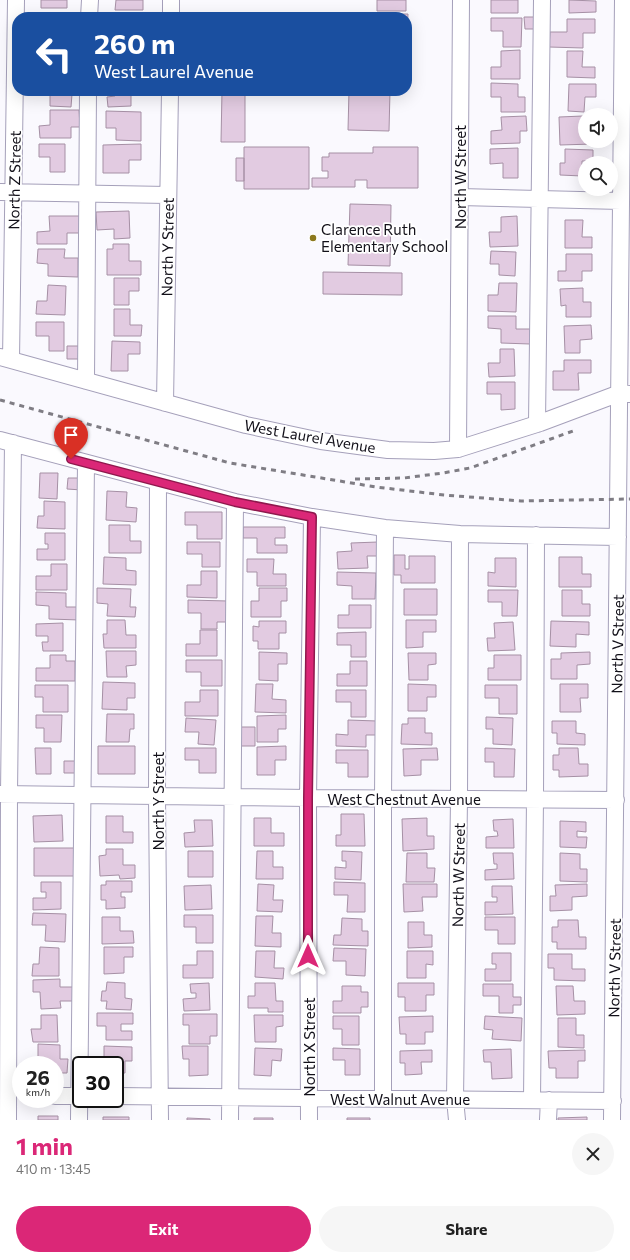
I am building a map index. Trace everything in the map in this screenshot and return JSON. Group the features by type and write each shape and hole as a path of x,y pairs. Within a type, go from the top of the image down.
{"street":[{"name":"North Z Street","path":"15,12 16,0"},
{"path":"90,0 90,12"},
{"path":"171,0 171,12"},
{"name":"North W Street","path":"458,449 461,0"},
{"path":"537,424 542,0"},
{"name":"North V Street","path":"612,1120 618,537 624,500 625,411 622,200 623,0"},
{"name":"North Z Street","path":"6,358 7,192 12,85"},
{"path":"86,381 88,96"},
{"name":"North Y Street","path":"165,402 167,195 170,96"},
{"path":"7,192 167,195"},
{"path":"460,197 622,200"},
{"name":"West Laurel Avenue","path":"6,358 246,425 321,440 388,450 434,451 458,449 625,394"},
{"path":"8,1120 10,1095 4,794 6,442 235,502 312,517 385,528 460,534 618,537"},
{"path":"80,1056 86,463"},
{"name":"North Y Street","path":"158,482 157,797 160,1120"},
{"path":"230,1120 234,798 235,502"},
{"name":"North X Street","path":"309,1120 308,798 312,517"},
{"path":"383,1099 385,528"},
{"name":"North W Street","path":"457,1120 455,1099 459,799 460,534"},
{"path":"532,1100 536,799 536,536"},
{"name":"West Chestnut Avenue","path":"4,794 234,798 616,800"},
{"name":"West Walnut Avenue","path":"124,1096 613,1101"},
{"path":"548,1120 549,1100"},
{"path":"79,1120 80,1108"}],"building":[{"path":"41,0 67,0 67,8 41,8"},
{"path":"116,0 143,0 143,10 115,10"},
{"path":"377,0 406,0 406,11 377,11"},
{"path":"491,0 518,0 518,13 491,13"},
{"path":"569,0 596,1 596,12 569,13"},
{"path":"524,17 536,17 536,29 525,29"},
{"path":"491,18 522,18 521,47 503,47 503,31 491,31"},
{"path":"567,19 595,19 595,33 583,33 583,48 549,47 550,32 567,32"},
{"path":"520,50 520,79 491,79 491,67 501,67 501,51"},
{"path":"567,51 583,51 582,67 595,67 595,78 567,77"},
{"path":"491,83 518,84 518,97 525,97 525,112 501,112 501,97 491,97"},
{"path":"569,84 596,84 596,97 585,97 584,108 578,108 578,112 568,111"},
{"path":"50,96 72,96 71,107 50,106"},
{"path":"131,96 131,106 108,107 107,97"},
{"path":"222,96 245,96 245,142 221,142"},
{"path":"349,96 390,96 389,131 348,130"},
{"path":"50,110 79,110 80,127 71,127 71,138 40,138 39,126 50,125"},
{"path":"106,111 141,112 141,141 116,140 116,128 106,128"},
{"path":"526,116 527,131 520,131 520,143 491,144 491,131 502,130 501,117"},
{"path":"578,116 578,144 560,145 559,117"},
{"path":"39,144 65,144 65,172 50,172 50,157 39,157"},
{"path":"141,144 141,160 129,160 129,173 103,173 103,145"},
{"path":"244,147 309,147 309,189 244,189"},
{"path":"373,147 418,147 418,188 367,188 367,180 355,180 355,187 312,187 312,178 328,178 328,171 322,171 322,157 329,157 329,153 373,153"},
{"path":"518,148 518,178 503,178 503,163 490,164 490,149"},
{"path":"565,149 593,150 593,156 578,156 578,176 560,175 560,163 565,163"},
{"path":"236,158 244,158 244,181 236,181"},
{"path":"350,204 391,205 390,266 348,265"},
{"path":"129,211 130,238 114,239 114,229 97,230 96,212"},
{"path":"49,216 81,216 81,233 67,233 67,244 37,244 37,232 50,231"},
{"path":"517,216 518,246 490,247 489,232 501,232 501,217"},
{"path":"565,220 583,220 582,237 592,237 592,248 565,248"},
{"path":"113,244 129,244 129,261 141,261 141,275 107,275 107,249 113,249"},
{"path":"38,249 65,249 64,258 78,258 78,277 48,276 48,264 37,263"},
{"path":"491,251 516,252 515,276 499,275 499,264 490,264"},
{"path":"566,254 592,254 592,271 582,271 582,281 558,281 558,271 566,271"},
{"path":"323,272 402,273 402,295 323,294"},
{"path":"114,278 139,278 139,291 129,291 129,305 114,305"},
{"path":"499,283 517,283 516,312 488,311 488,295 498,295"},
{"path":"48,285 66,286 65,315 36,314 37,301 47,301"},
{"path":"583,288 583,302 591,302 591,317 566,317 566,305 561,306 560,289"},
{"path":"114,309 130,309 130,325 142,325 141,336 114,336"},
{"path":"488,316 516,316 516,329 530,329 530,344 501,343 501,329 488,328"},
{"path":"36,322 64,322 64,351 49,351 49,336 36,336"},
{"path":"591,325 592,339 580,340 580,353 565,353 564,326"},
{"path":"112,341 140,342 140,354 128,354 128,371 111,371"},
{"path":"67,346 80,346 80,359 67,359"},
{"path":"500,349 514,349 515,376 489,377 488,363 500,363"},
{"path":"564,360 591,360 591,373 578,373 579,390 553,390 553,371 564,371"},
{"path":"487,382 515,382 515,409 501,410 501,394 487,394"},
{"path":"40,473 58,473 57,499 39,498"},
{"path":"68,478 82,478 82,490 67,489"},
{"path":"107,491 127,492 126,507 137,508 136,522 106,520"},
{"path":"44,501 65,502 65,529 37,528 38,516 44,516"},
{"path":"185,512 222,512 222,539 197,539 197,525 185,525"},
{"path":"109,525 130,525 130,541 141,541 141,553 109,553"},
{"path":"243,527 285,527 285,538 275,538 275,545 287,545 287,553 257,553 257,538 243,538"},
{"path":"45,533 65,533 65,560 37,560 37,549 48,549 48,544 45,544"},
{"path":"187,542 220,542 220,567 202,567 202,554 187,554"},
{"path":"378,542 379,556 367,556 368,568 338,569 337,552 352,551 351,543"},
{"path":"394,555 405,555 405,569 409,569 409,556 435,556 435,583 401,583 401,575 394,575"},
{"path":"104,557 126,558 126,570 136,571 136,585 103,584"},
{"path":"559,557 582,557 582,574 591,574 591,587 559,587"},
{"path":"495,558 516,558 516,587 488,586 488,572 495,573"},
{"path":"247,559 274,559 273,574 286,574 286,586 257,586 257,572 247,572"},
{"path":"51,564 67,564 67,590 36,590 36,576 51,576"},
{"path":"201,571 217,571 217,598 187,597 187,585 201,585"},
{"path":"337,572 376,573 375,599 352,599 352,586 337,585"},
{"path":"97,588 131,589 130,607 136,607 135,617 107,616 108,604 97,603"},
{"path":"259,588 287,588 287,601 281,601 281,617 251,617 251,601 259,601"},
{"path":"404,589 437,589 437,615 404,615"},
{"path":"488,590 518,590 517,616 502,616 502,602 488,602"},
{"path":"562,590 582,590 582,604 590,604 590,616 562,616"},
{"path":"36,592 66,593 66,607 80,607 80,620 49,619 49,606 36,605"},
{"path":"188,600 228,601 228,622 217,622 217,629 201,629 201,613 188,613"},
{"path":"349,605 371,605 371,628 338,628 338,615 349,615"},
{"path":"107,620 125,620 126,635 136,635 136,648 104,648 103,634 107,634"},
{"path":"406,620 436,620 436,632 423,632 423,647 406,648"},
{"path":"259,621 286,621 286,633 279,633 279,649 258,649 258,641 253,641 253,626 259,627"},
{"path":"551,621 589,622 589,635 576,634 576,647 550,646"},
{"path":"513,622 515,650 488,651 487,638 495,638 494,623"},
{"path":"63,623 63,651 43,651 42,642 48,642 48,636 36,636 36,624"},
{"path":"200,630 217,630 217,656 186,656 186,644 200,644"},
{"path":"366,632 366,657 351,657 351,645 337,645 337,633"},
{"path":"106,651 136,651 136,665 126,666 127,677 107,677"},
{"path":"259,652 287,653 287,664 278,664 278,681 259,680"},
{"path":"590,652 590,664 577,665 577,679 551,679 551,659 561,659 561,653"},
{"path":"408,653 436,653 436,664 428,665 428,680 409,680"},
{"path":"50,655 66,655 66,661 75,661 75,681 36,681 36,668 50,668"},
{"path":"494,655 521,655 521,680 488,680 488,668 494,668"},
{"path":"186,660 222,660 222,686 201,686 201,672 186,672"},
{"path":"350,661 367,661 367,686 337,686 337,674 350,674"},
{"path":"103,682 135,683 135,698 127,698 127,710 102,709"},
{"path":"256,684 273,684 272,699 286,700 286,713 255,712"},
{"path":"408,684 436,685 436,697 427,697 427,711 408,711"},
{"path":"560,684 588,684 588,698 580,698 581,712 560,712"},
{"path":"35,685 68,685 68,712 43,712 43,697 35,697"},
{"path":"485,685 517,685 517,714 499,714 499,698 485,698"},
{"path":"200,690 218,690 218,716 185,716 185,702 200,702"},
{"path":"336,690 366,690 366,717 351,717 351,702 336,702"},
{"path":"107,714 134,714 134,729 130,729 129,742 106,742"},
{"path":"36,715 62,715 61,742 44,742 44,728 36,728"},
{"path":"286,715 286,729 278,729 278,742 257,742 257,716"},
{"path":"486,717 513,718 512,745 493,744 493,729 486,729"},
{"path":"186,718 216,720 214,745 198,744 199,732 185,732"},
{"path":"408,718 425,718 425,733 432,733 432,745 401,744 402,724 408,724"},
{"path":"348,720 377,721 377,735 366,735 366,747 336,746 336,734 348,735"},
{"path":"552,721 576,721 576,733 585,734 585,745 557,744 557,733 552,733"},
{"path":"239,727 255,727 255,746 239,746"},
{"path":"98,746 135,746 135,774 98,774"},
{"path":"286,746 286,760 275,760 275,775 257,775 257,747"},
{"path":"35,748 51,748 51,774 36,774"},
{"path":"185,748 216,748 216,773 199,773 199,760 185,760"},
{"path":"437,748 438,760 421,760 421,775 404,776 403,749"},
{"path":"485,748 515,749 514,777 494,777 494,762 485,762"},
{"path":"559,748 578,748 579,764 588,764 588,776 559,777 559,770 553,770 553,755 559,755"},
{"path":"336,750 368,750 368,777 348,777 348,763 336,763"},
{"path":"64,761 81,761 81,773 64,773"},
{"path":"341,814 364,814 365,846 336,846 336,835 341,835"},
{"path":"62,815 63,841 34,842 33,816"},
{"path":"106,816 123,816 123,832 133,832 133,843 106,843"},
{"path":"254,818 271,818 271,833 284,833 284,846 254,846"},
{"path":"427,818 427,836 434,836 434,849 403,851 402,819"},
{"path":"513,819 514,848 486,848 486,837 498,836 497,831 494,831 493,820"},
{"path":"194,820 212,820 213,846 185,847 184,833 195,832"},
{"path":"560,821 586,822 586,832 577,831 577,837 587,837 586,848 560,847"},
{"path":"34,848 75,848 75,876 34,876"},
{"path":"106,849 123,849 123,865 135,865 135,878 120,879 119,875 100,876 99,856 106,855"},
{"path":"188,851 213,851 213,877 188,877"},
{"path":"257,851 273,851 273,867 283,867 283,879 256,879"},
{"path":"342,851 362,852 361,880 335,879 335,867 346,868 346,861 342,861"},
{"path":"407,853 427,853 427,868 435,868 434,882 406,882"},
{"path":"493,853 513,853 514,879 485,880 485,870 497,869 497,864 494,864"},
{"path":"560,853 580,854 580,869 587,869 587,882 560,881"},
{"path":"106,881 132,881 132,892 121,892 121,897 125,897 125,908 106,909 106,900 101,900 101,885 106,885"},
{"path":"41,882 61,882 61,909 33,910 33,898 46,898 46,892 41,892"},
{"path":"334,882 365,883 365,912 347,912 348,895 334,895"},
{"path":"258,884 274,885 273,900 283,900 282,912 257,911"},
{"path":"403,884 437,884 437,897 422,897 423,911 404,912"},
{"path":"587,884 587,896 572,897 572,910 550,911 550,896 556,896 555,885"},
{"path":"211,885 212,909 185,910 184,886"},
{"path":"492,886 512,886 513,914 485,915 485,902 497,902 497,897 492,897"},
{"path":"33,913 66,914 65,942 45,941 46,925 32,925"},
{"path":"184,915 213,915 213,943 196,943 196,927 184,927"},
{"path":"256,916 273,916 272,933 281,933 281,947 255,946"},
{"path":"102,917 120,917 120,931 133,931 134,943 102,944"},
{"path":"485,917 515,917 515,944 498,944 498,930 485,930"},
{"path":"342,918 362,919 362,931 368,931 368,946 333,945 334,935 341,935"},
{"path":"558,920 578,920 579,937 586,937 586,949 557,949 557,942 552,942 552,927 558,927"},
{"path":"408,922 424,922 424,935 432,935 432,947 408,948"},
{"path":"40,947 59,948 59,976 32,976 33,964 39,964"},
{"path":"104,947 133,947 133,957 124,957 124,973 104,974"},
{"path":"334,948 366,949 365,976 346,975 346,961 333,961"},
{"path":"197,951 213,951 213,978 183,978 183,965 197,965"},
{"path":"256,951 275,951 274,968 284,968 283,979 255,977"},
{"path":"407,951 433,951 433,965 426,964 426,978 407,978"},
{"path":"492,953 511,953 511,981 485,981 485,969 496,969 496,964 492,964"},
{"path":"548,954 572,954 572,969 585,969 585,981 554,980 554,968 548,968"},
{"path":"60,979 60,987 73,987 73,1001 60,1001 61,1008 41,1009 40,992 33,992 33,980"},
{"path":"107,982 125,983 125,998 132,999 131,1010 106,1009 107,1001 101,1001 102,991 106,991"},
{"path":"209,983 210,1010 184,1011 183,999 196,998 196,993 191,993 190,984"},
{"path":"255,983 275,983 276,1001 283,1001 283,1012 268,1012 268,1008 248,1008 248,996 255,996"},
{"path":"398,983 434,983 434,995 426,995 426,1011 405,1011 405,997 398,997"},
{"path":"483,984 513,984 513,997 521,997 521,1005 513,1005 513,1013 499,1013 499,996 483,996"},
{"path":"342,986 361,986 361,992 368,992 368,1007 361,1007 361,1013 333,1013 333,1001 342,1001"},
{"path":"556,986 573,986 574,1001 585,1001 585,1014 557,1015"},
{"path":"97,1013 133,1013 133,1024 121,1024 121,1031 132,1031 132,1040 106,1040 106,1026 97,1026"},
{"path":"183,1014 217,1014 217,1036 210,1036 210,1044 189,1044 189,1025 183,1025"},
{"path":"41,1015 57,1015 58,1042 33,1042 31,1029 41,1029"},
{"path":"254,1015 283,1015 283,1026 276,1027 276,1042 255,1042"},
{"path":"333,1016 359,1016 359,1045 342,1045 342,1029 333,1029"},
{"path":"433,1016 433,1032 425,1032 425,1044 406,1044 406,1034 400,1034 399,1017"},
{"path":"485,1016 522,1018 521,1041 492,1039 493,1030 484,1029"},
{"path":"558,1018 576,1018 576,1035 584,1035 584,1048 558,1047"},
{"path":"38,1044 60,1045 60,1056 38,1056"},
{"path":"104,1046 132,1047 132,1061 125,1061 125,1073 124,1056 104,1056"},
{"path":"182,1046 208,1046 208,1075 189,1076 189,1059 183,1059"},
{"path":"255,1048 282,1049 281,1061 272,1060 271,1076 254,1075"},
{"path":"333,1048 360,1049 360,1075 345,1075 345,1060 333,1060"},
{"path":"511,1049 512,1078 492,1079 491,1062 484,1062 483,1050"},
{"path":"432,1050 432,1062 421,1062 422,1074 405,1075 405,1063 400,1063 400,1051"},
{"path":"585,1050 585,1061 578,1061 578,1078 556,1078 556,1068 549,1068 548,1051"},
{"path":"64,1059 68,1059 67,1073 64,1073"},
{"path":"38,1116 58,1116 58,1120 38,1120"},
{"path":"103,1117 129,1117 129,1120 103,1120"},
{"path":"587,1117 587,1120 558,1120 558,1118"},
{"path":"187,1118 210,1119 210,1120 187,1120"},
{"path":"254,1118 273,1118 273,1120 254,1120"},
{"path":"347,1118 370,1118 370,1120 347,1120"}],"railway":[{"path":"0,400 230,463 376,487 444,495 521,501 630,499"},
{"path":"355,479 404,478 470,468 573,431"}],"place":[{"name":"Clarence Ruth Elementary School","path":"313,238"}],"route":[{"path":"71,459 235,502 312,517 308,798 308,956"}]}
